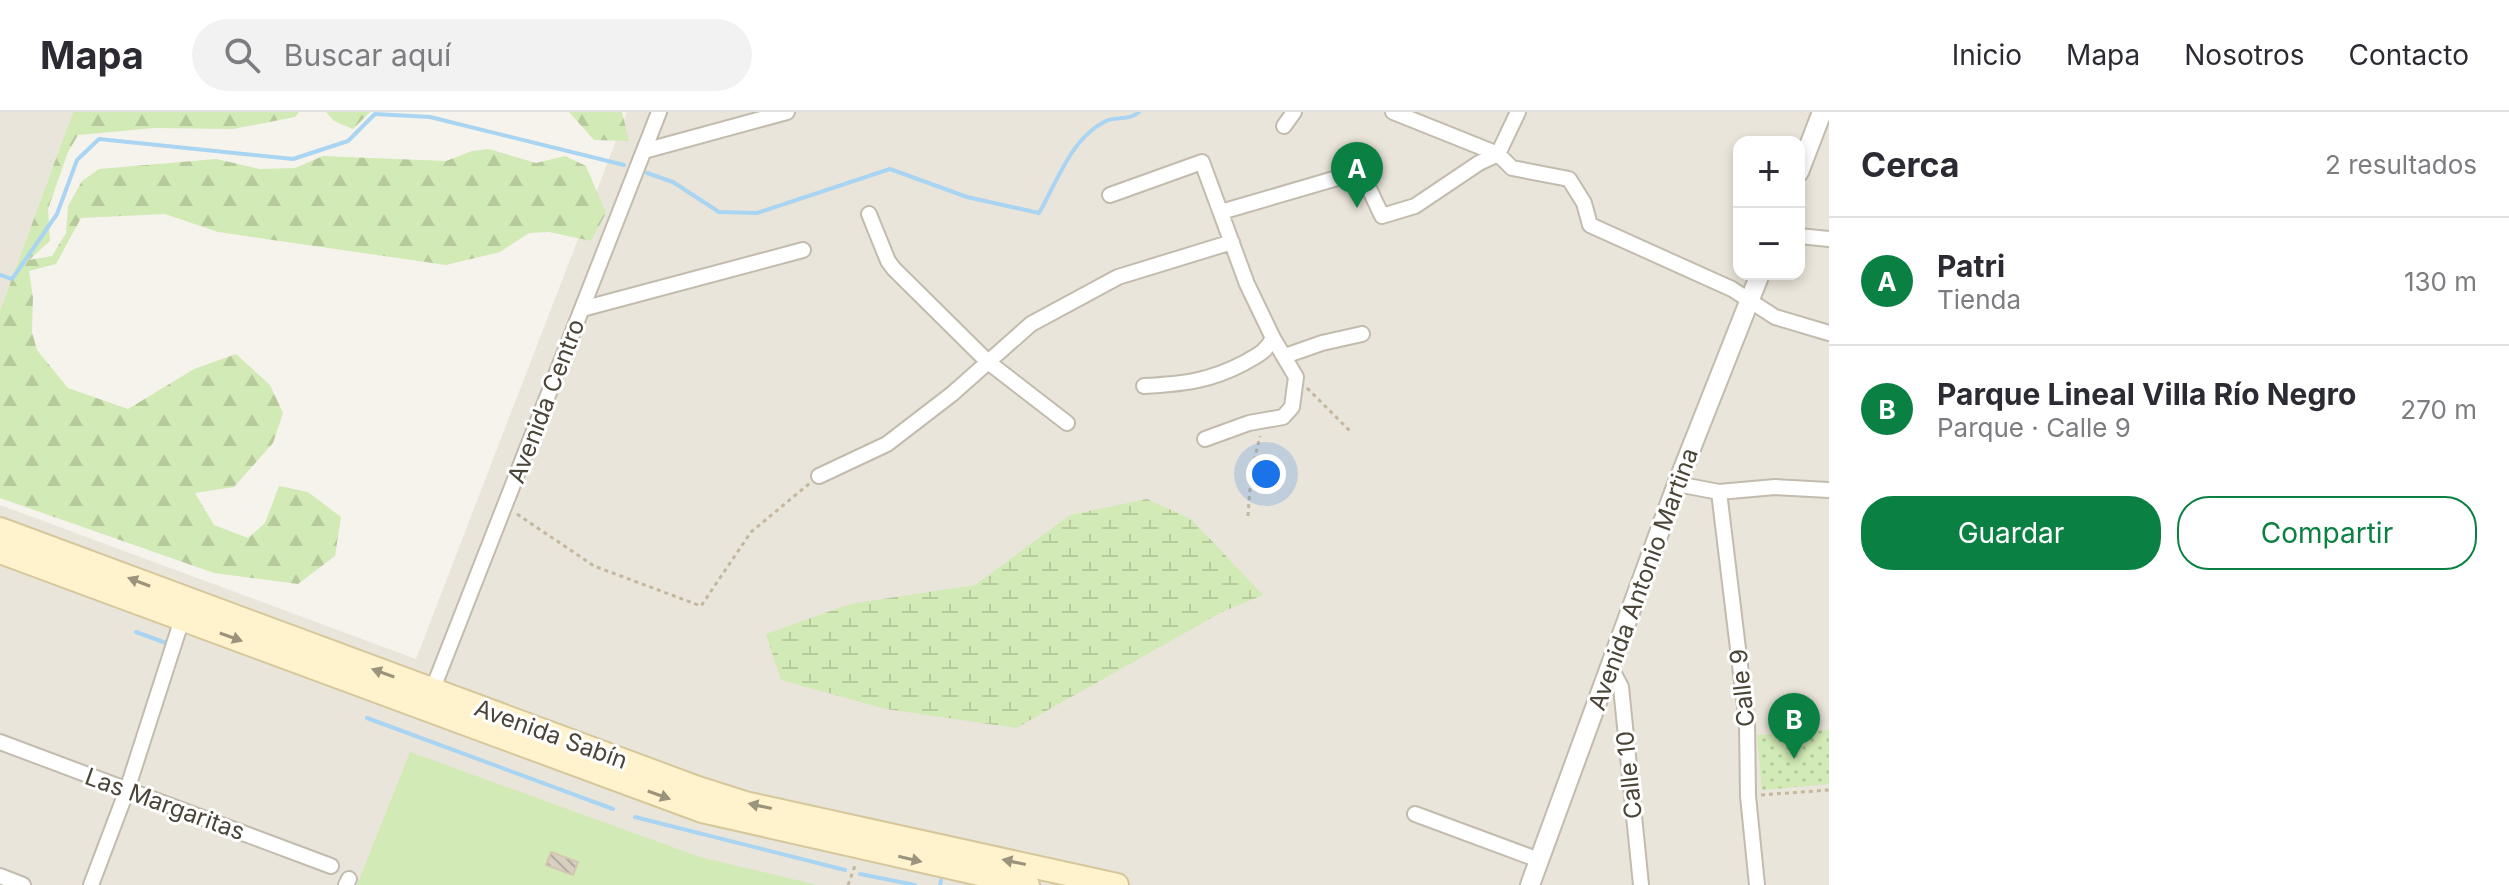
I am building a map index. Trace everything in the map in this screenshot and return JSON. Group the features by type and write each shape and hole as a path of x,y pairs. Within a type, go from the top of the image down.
{"main road":[{"name":"Avenida Sabín","path":"0,529 185,610 702,811 1028,885"},
{"name":"Avenida Sabín","path":"0,552 432,691 745,803 1117,885"}],"street":[{"name":"Avenida Centro","path":"432,691 659,112"},
{"path":"644,151 787,112"},
{"path":"1284,126 1294,112"},
{"path":"1393,112 1498,154 1512,168 1569,179 1584,203 1590,225 1732,289 1775,317 1829,333"},
{"path":"1221,212 1351,174 1365,180 1382,216 1415,206 1479,163 1498,154 1518,112"},
{"path":"1805,156 1822,112"},
{"path":"1110,195 1202,162 1247,284 1296,377 1292,407 1283,417 1205,439"},
{"path":"869,214 888,261 988,362 1067,423"},
{"path":"1805,237 1829,239"},
{"path":"819,476 887,444 1031,324 1118,277 1232,242"},
{"path":"582,309 803,250"},
{"name":"Avenida Antonio Martina","path":"1530,885 1677,484 1758,280"},
{"path":"1285,356 1362,334"},
{"path":"1144,386 1183,384 1220,376 1267,350 1273,338"},
{"path":"1677,484 1719,492 1775,487 1829,490"},
{"name":"Calle 9","path":"1719,492 1747,723 1748,796 1757,885"},
{"path":"91,885 127,790 185,610"},
{"name":"Calle 10","path":"1611,668 1621,687 1641,885"},
{"name":"Las Margaritas","path":"0,742 331,866"},
{"path":"1415,814 1539,860"},
{"path":"0,876 23,885"}],"path":[{"path":"1296,377 1350,431"},
{"path":"1248,516 1251,474 1264,420"},
{"path":"505,506 594,566 701,606 751,532 819,476"},
{"path":"1748,796 1829,790"},
{"path":"848,885 861,848"}],"shaded area":[{"path":"0,112 73,112 0,311"},
{"path":"627,112 1829,112 1829,885 0,885 0,505 416,659"}],"green space":[{"path":"73,112 299,112 295,117 233,129 154,128 78,135 68,152 48,209 50,241 29,260 52,256 66,233 68,206 82,181 99,169 216,159 260,169 295,168 323,156 446,161 472,151 489,149 536,163 565,156 586,166 606,213 591,241 549,232 529,233 500,252 446,265 218,232 165,214 81,218 56,264 29,271 33,297 32,332 37,350 68,388 128,409 194,369 236,354 270,385 283,413 273,443 234,487 195,493 214,525 248,538 265,523 279,486 308,492 341,517 335,556 298,584 214,573 0,498 0,311"},
{"path":"326,112 370,112 353,129 334,121"},
{"path":"569,112 622,112 629,141 594,140"},
{"path":"1147,499 1191,519 1263,595 1222,612 1016,728 886,709 781,680 766,634 850,604 975,585 1070,515"},
{"path":"1829,730 1829,784 1762,790 1757,735"},
{"path":"410,752 700,857 817,885 357,885"}],"building":[{"path":"551,852 578,862 573,875 546,865"}],"waterway":[{"path":"647,173 673,182 719,212 757,213 890,169 967,197 1039,213 1082,139 1104,122 1131,117 1139,112"},
{"path":"0,275 12,279 57,214 77,160 99,139 293,159 348,141 375,114 430,117 624,165"},
{"path":"136,632 169,644"},
{"path":"367,718 613,809"},
{"path":"635,817 845,870"},
{"path":"860,874 915,885"},
{"path":"940,885 941,880"}],"place":[{"name":"Patri","path":"1357,208"},
{"name":"Parque Lineal Villa Río Negro","path":"1794,759"}]}
